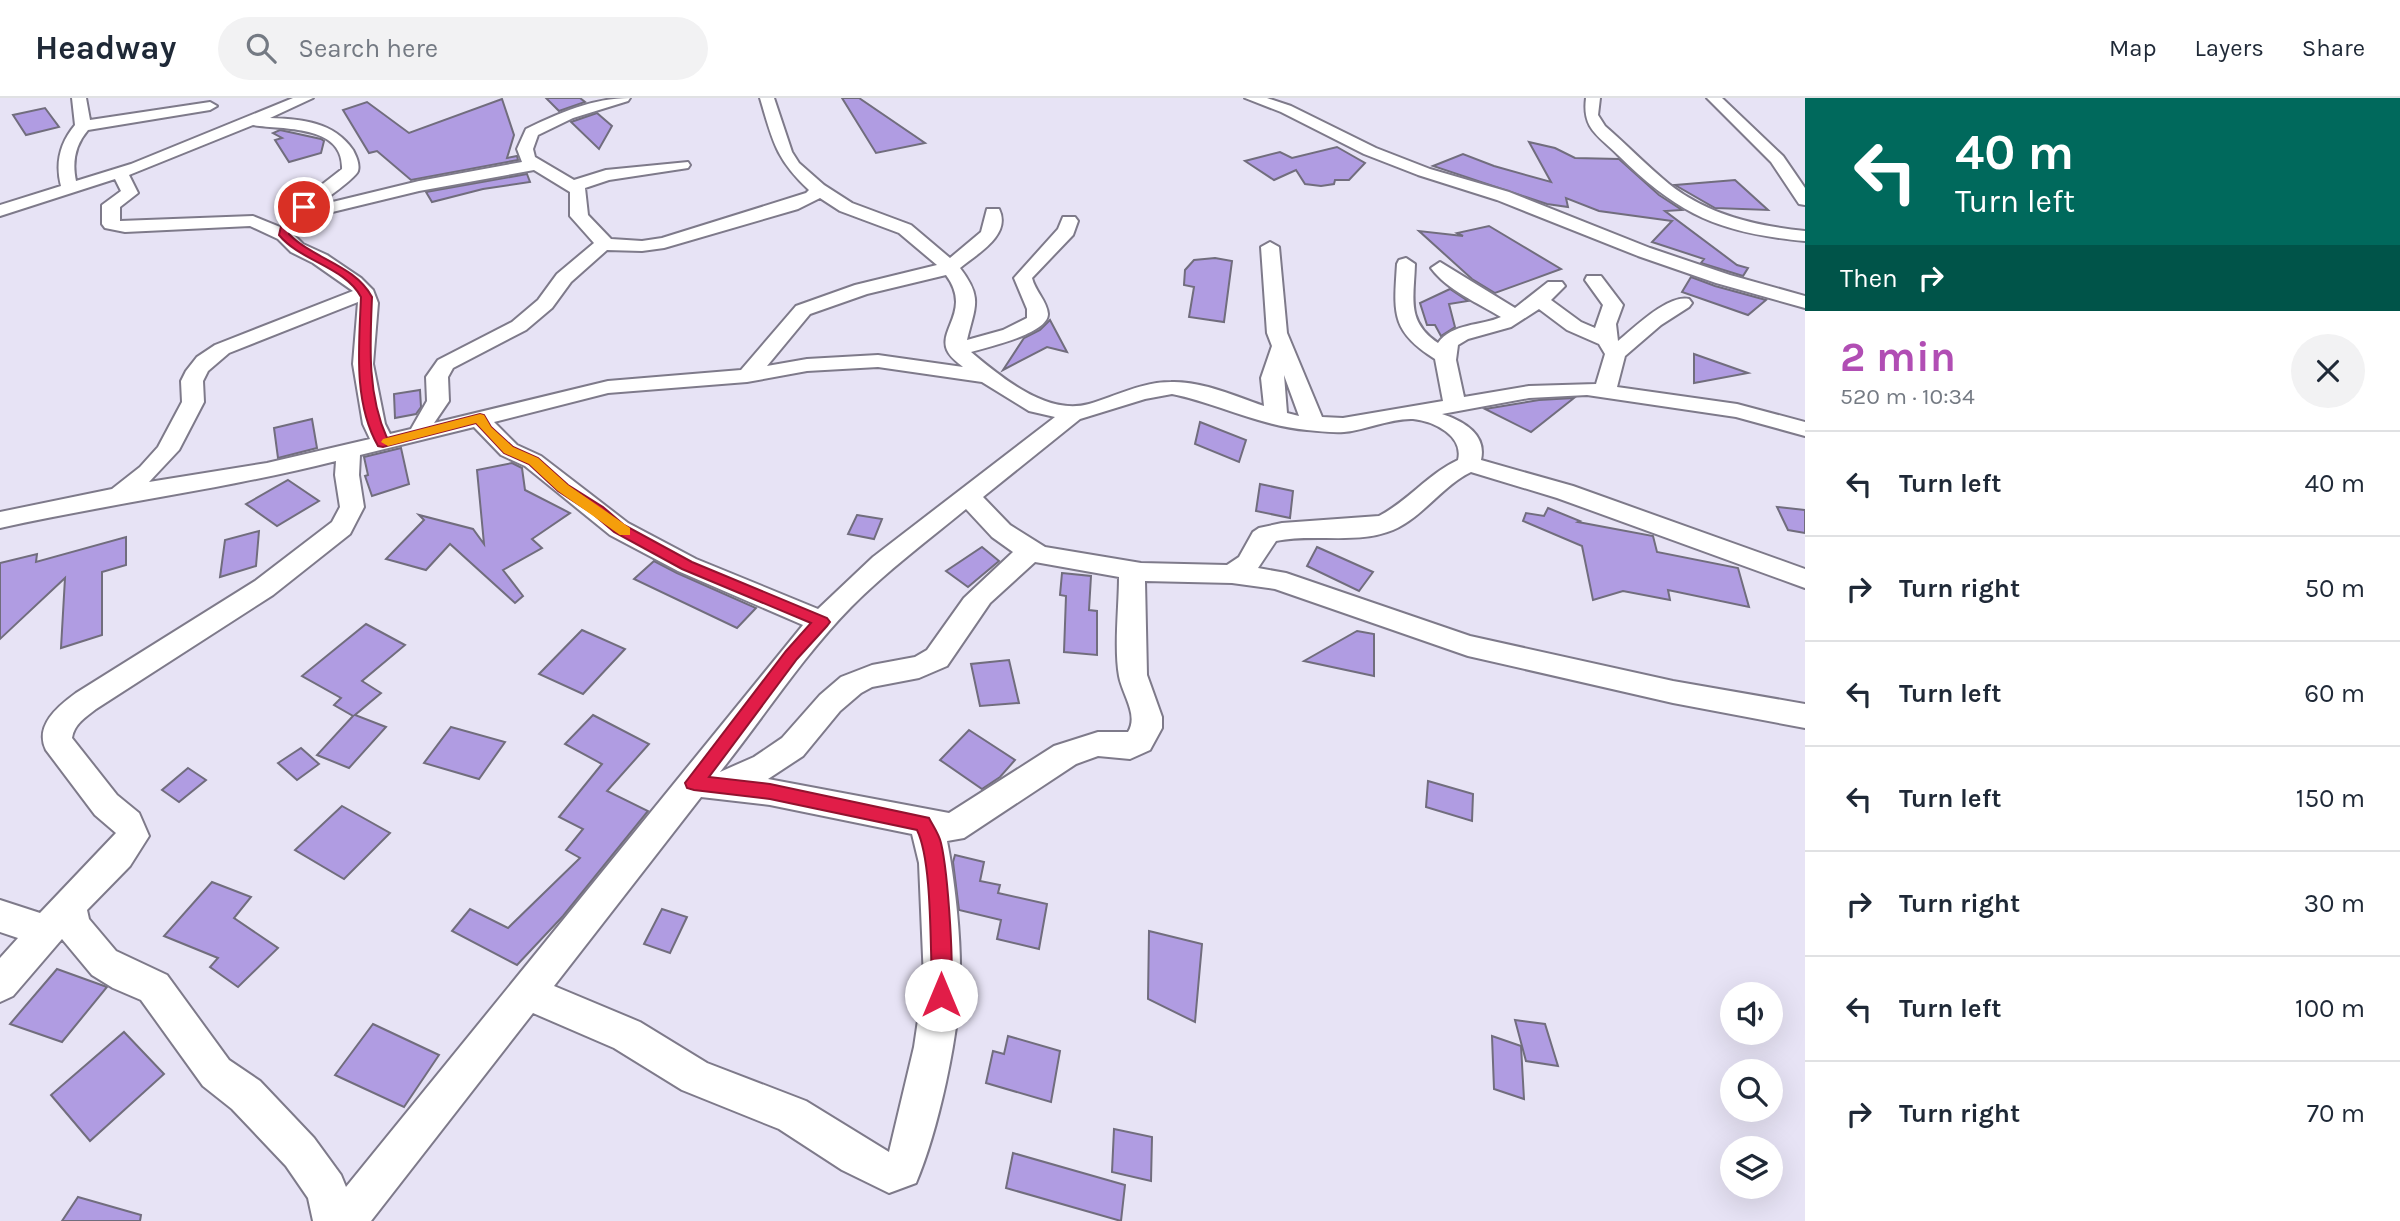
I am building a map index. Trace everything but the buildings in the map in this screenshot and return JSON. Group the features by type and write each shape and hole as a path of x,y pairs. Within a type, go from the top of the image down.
{"street":[{"path":"79,98 83,126"},
{"path":"0,211 120,173 256,121 306,98"},
{"path":"603,244 603,238 579,216 580,195 573,186 534,165 525,149 528,137 534,129 623,98"},
{"path":"767,98 788,159 818,189 846,207 905,229 950,267 964,286 967,299 957,350"},
{"path":"1252,98 1286,110 1333,134 1424,172 1503,196 1623,244 1723,279 1805,302"},
{"path":"1592,98 1591,115 1599,128 1674,196 1733,222 1765,231 1805,236"},
{"path":"1713,98 1777,159 1805,200"},
{"path":"70,188 64,166 75,134 83,126 209,106"},
{"path":"256,121 303,124 318,129 331,136 343,148 351,163 349,171 287,226"},
{"path":"120,173 130,193 111,205 111,224 158,226 245,220 287,226 419,186 534,165"},
{"path":"573,186 606,175 682,165"},
{"path":"423,433 421,426 436,407 440,396 437,377 445,364 519,326 545,304 564,278 603,244 642,246 664,243 792,205 813,197 818,189"},
{"path":"747,376 803,310 862,289 927,275 950,267 989,235 993,213"},
{"path":"957,350 1010,334 1037,321 1035,302 1023,284 1023,278 1053,247 1056,239 1068,231 1069,221"},
{"path":"287,226 297,248 343,274 365,293 368,303 363,338 363,365 374,424 383,443"},
{"path":"1270,247 1277,332 1314,424"},
{"path":"1406,264 1403,293 1406,324 1410,332 1446,357"},
{"path":"1440,268 1457,282 1514,316"},
{"path":"1594,280 1613,305 1605,318 1611,347 1605,390"},
{"path":"1455,406 1446,357 1446,349 1452,340 1496,326 1548,291 1574,326 1611,347"},
{"path":"121,495 120,492 148,472 168,450 193,402 192,381 204,360 222,349 365,293"},
{"path":"1611,347 1682,303"},
{"path":"1276,418 1272,378 1282,347"},
{"path":"957,350 987,376 1037,407 1073,414 1141,393 1172,388 1210,395 1276,418 1314,424 1363,423 1530,392 1605,390 1737,411 1805,429"},
{"path":"0,520 121,495 254,474 608,387 747,376 807,365 878,361 987,376"},
{"path":"1415,413 1446,423 1464,435 1472,451 1469,464"},
{"path":"345,1221 528,993 707,784 742,723 792,655 882,563 1073,414"},
{"path":"480,418 487,429 509,450 533,461 556,483 598,511 619,529 687,565 822,622"},
{"path":"0,984 118,856 133,836 128,822 106,805 57,741 61,724 86,701 264,588 341,528 350,517 352,509 353,493 348,475 349,452"},
{"path":"1232,574 1248,563 1262,538 1268,534 1275,531 1343,529 1384,524 1401,515 1450,474 1469,464 1554,488 1805,579"},
{"path":"969,496 994,524 1031,552 1132,571 1232,574 1277,580 1468,646 1673,692 1805,716"},
{"path":"707,784 775,761 800,740 825,708 851,685 877,674 934,661 950,643 966,614 994,581 1031,552"},
{"path":"707,784 770,792 953,828 1065,755 1098,744 1130,747 1139,741 1147,728 1147,718 1133,675 1132,571"},
{"path":"528,993 626,1035 695,1077 792,1115 856,1156 889,1173 896,1173 902,1169 909,1153 933,1047 942,980 935,863 931,840 923,823"},
{"path":"0,916 58,919 73,926 104,963 125,976 154,987 216,1073 246,1095 300,1152 327,1189 334,1221"}],"slow traffic":[{"path":"388,442 480,418 487,429 509,450 530,458 563,488 625,532"}],"route":[{"path":"304,207 285,224 283,228 287,240 343,274 363,290 367,297 363,365 374,424 383,443 480,418 487,429 509,450 530,458 563,488 598,511 619,529 687,565 822,622 792,655 694,783 770,792 923,823 931,840 935,863 941,995"}]}
